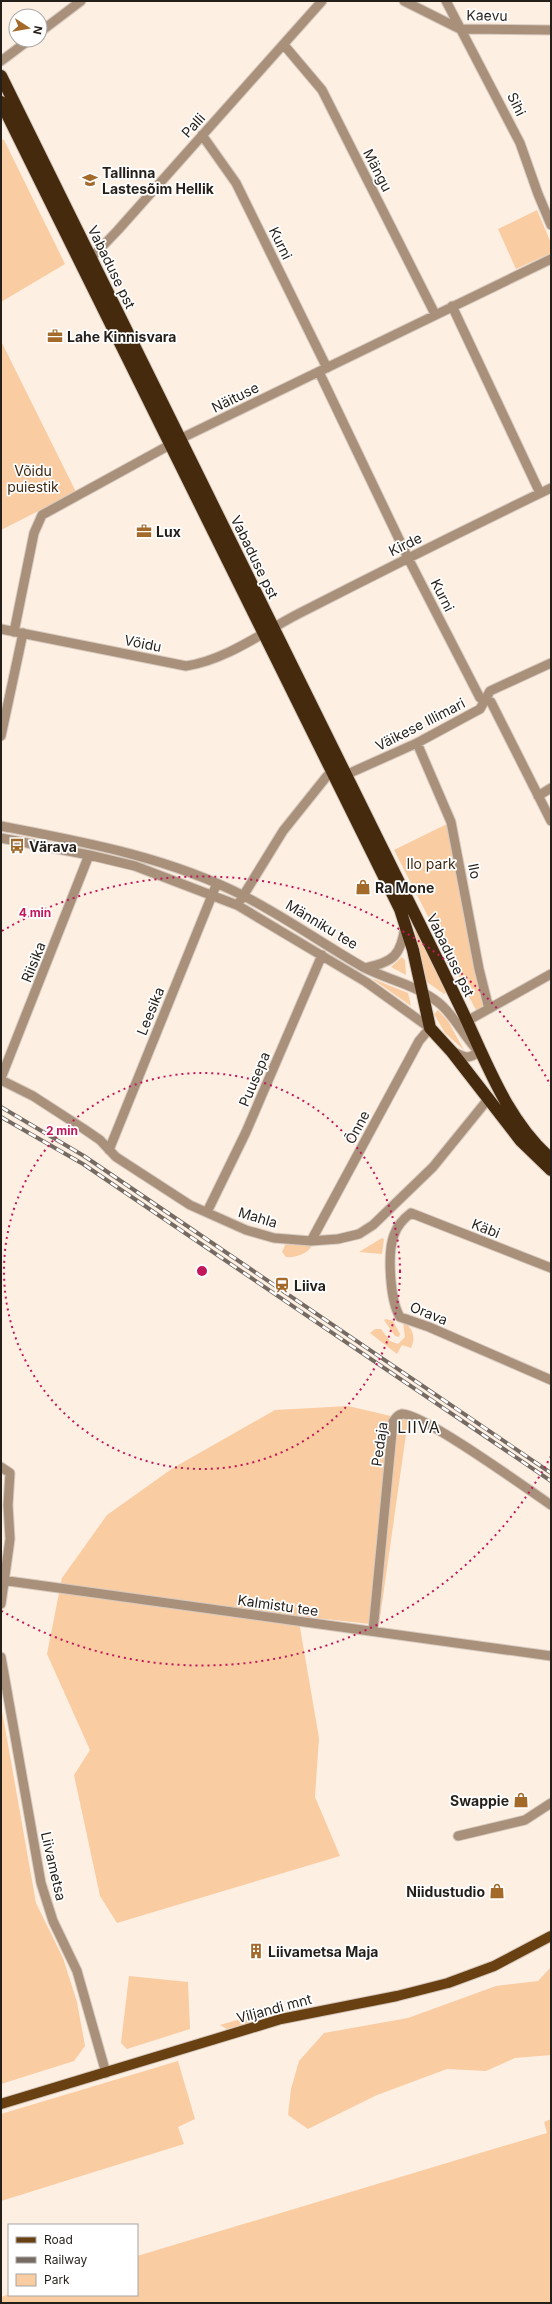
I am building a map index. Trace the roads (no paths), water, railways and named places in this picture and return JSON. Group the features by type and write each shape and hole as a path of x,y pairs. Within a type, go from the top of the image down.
{"highway":[{"name":"Vabaduse pst","path":"1,76 4,104 85,259 268,629 406,923 430,1028"},
{"name":"Vabaduse pst","path":"338,776 467,1021 479,1052"},
{"name":"Männiku tee","path":"430,1028 452,1052 521,1141 551,1170"},
{"name":"Männiku tee","path":"479,1052 515,1118 529,1137 551,1159"}],"main road":[{"name":"Viljandi mnt","path":"1,2104 281,2019 397,1996 448,1983 500,1963 551,1936"}],"street":[{"path":"48,26 81,1"},
{"name":"Palli","path":"85,259 112,236 322,1"},
{"name":"Kaevu","path":"404,1 460,29 551,30"},
{"name":"Sihi","path":"446,1 500,100 520,143 551,225"},
{"name":"Mängu","path":"284,45 322,90 435,314"},
{"path":"1,61 18,48"},
{"name":"Kurni","path":"202,135 236,183 408,558 480,698 491,702 551,822"},
{"name":"Näituse","path":"19,632 34,533 42,515 175,442 435,314 551,259"},
{"path":"452,306 540,493"},
{"name":"Kirde","path":"268,629 551,488"},
{"name":"Võidu","path":"1,629 186,666 201,664 219,656 268,629"},
{"path":"1,736 19,632"},
{"name":"Väikese Illimari","path":"338,776 417,743 480,709 490,691 551,663"},
{"name":"Ilo","path":"417,743 452,822 479,969 490,1009"},
{"path":"238,905 283,832 328,776 338,776"},
{"path":"538,796 551,788"},
{"name":"Männiku tee","path":"1,826 116,849 217,883 244,896 365,968 421,992 446,1010 467,1040 479,1052"},
{"name":"Männiku tee","path":"1,838 90,855 135,866 238,905 379,991 430,1028"},
{"name":"Riisika","path":"1,1079 90,855"},
{"name":"Leesika","path":"109,1150 217,883"},
{"path":"365,968 382,964 394,957 402,945 406,923"},
{"path":"322,955 334,949"},
{"name":"Puusepa","path":"207,1212 246,1132 322,955"},
{"path":"467,1021 551,974"},
{"name":"Õnne","path":"311,1241 419,1041 430,1028"},
{"path":"452,1052 471,1058 479,1052"},
{"name":"Mahla","path":"1,1079 58,1112 100,1140 116,1157 169,1192 207,1212 246,1230 259,1234 311,1241 338,1239 359,1234 373,1225 433,1167 489,1098"},
{"name":"Käbi","path":"411,1213 551,1268"},
{"name":"Orava","path":"411,1213 399,1224 393,1236 391,1249 393,1298 400,1317 551,1380"},
{"name":"Pedaja","path":"374,1631 394,1422 397,1416 402,1414 413,1416 435,1428 551,1505"},
{"path":"1,1467 10,1473 8,1505 10,1539 2,1580 1,1604"},
{"name":"Kalmistu tee","path":"2,1580 551,1656"},
{"name":"Liivametsa","path":"1,1657 41,1883 53,1921 77,1971 106,2073"},
{"path":"458,1836 525,1820 551,1803"}],"railway":[{"path":"1,1107 84,1156 551,1473"},
{"path":"1,1117 83,1164 551,1481"}],"place":[{"name":"Tallinna Lastesõim Hellik","path":"90,180"},
{"name":"Lahe Kinnisvara","path":"55,336"},
{"name":"Lux","path":"144,531"},
{"name":"Värava","path":"17,846"},
{"name":"Ra Mone","path":"363,887"},
{"name":"Liiva","path":"282,1285"},
{"name":"Swappie","path":"521,1800"},
{"name":"Niidustudio","path":"497,1891"},
{"name":"Liivametsa Maja","path":"256,1951"}],"district":[{"name":"LIIVA","path":"419,1427"}],"park label":[{"name":"Võidu puiestik","path":"33,478"},
{"name":"Ilo park","path":"431,863"}]}
